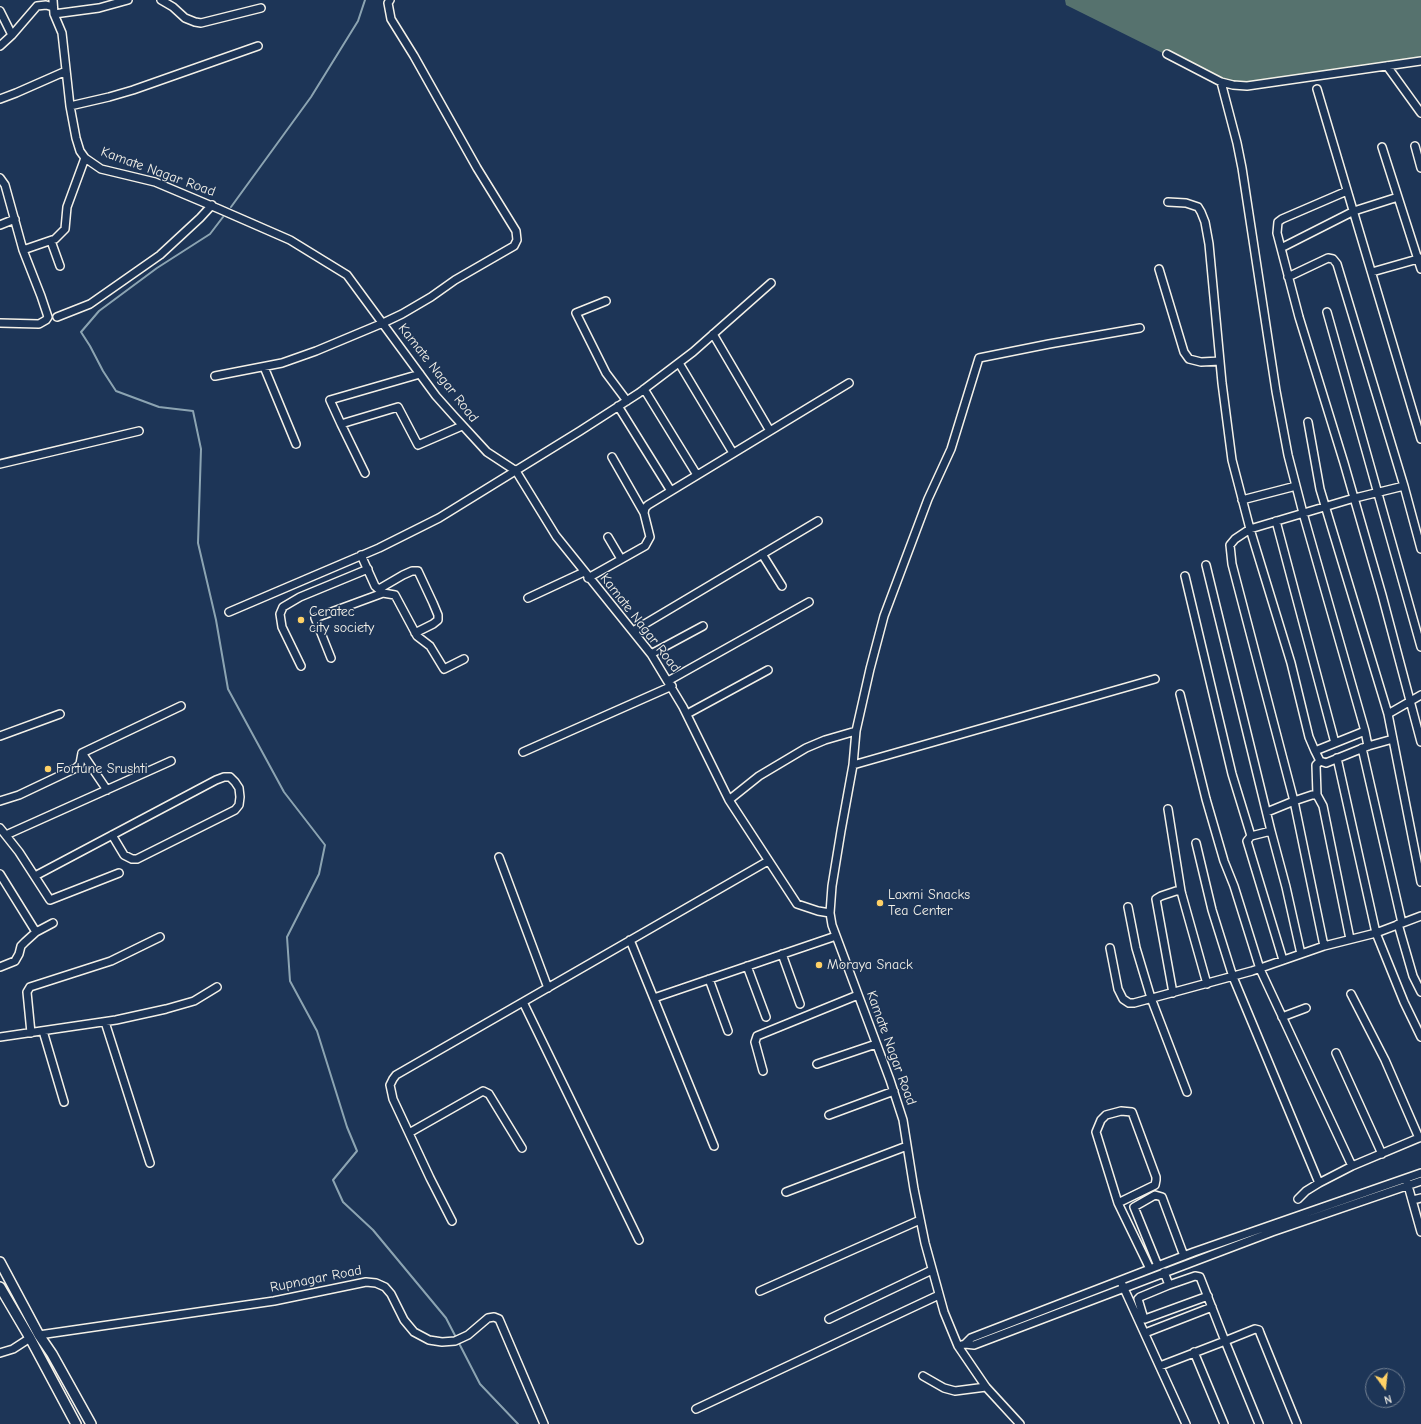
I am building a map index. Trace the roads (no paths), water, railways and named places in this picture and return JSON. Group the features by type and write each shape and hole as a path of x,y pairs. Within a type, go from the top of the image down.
{"main road":[{"path":"0,1262 76,1424"},
{"path":"0,1287 34,1337 52,1354 90,1424"}],"street":[{"path":"0,46 38,6 46,5 54,7 99,8 128,0"},
{"path":"161,0 173,7 185,18 201,23 261,8"},
{"path":"215,376 282,363 316,351 383,323 431,297 455,280 514,246 518,240 516,230 477,168 414,56 391,19 388,3 390,0"},
{"name":"Kamate Nagar Road","path":"54,7 62,33 70,106 76,138 80,150 85,158 101,169 155,182 212,205 290,240 347,275 436,396 487,452 516,471 556,536 651,654 670,683 687,714 728,800 797,904 818,911 830,913 832,925 894,1091 903,1120 920,1220 944,1312 986,1388 1020,1424"},
{"path":"0,11 12,35"},
{"path":"70,106 133,90 258,46"},
{"path":"1167,54 1220,82 1233,86 1247,86 1421,61"},
{"path":"1387,66 1421,113"},
{"path":"0,99 66,71"},
{"path":"1220,82 1237,143 1242,168 1276,391 1296,486 1365,730 1365,747 1400,924 1412,976 1421,992"},
{"path":"1317,89 1421,439"},
{"path":"1415,146 1421,168"},
{"path":"1382,147 1421,268"},
{"path":"23,250 59,237 65,229 67,207 85,158"},
{"path":"0,178 5,185 23,250 48,316 46,320 39,324 0,323"},
{"path":"1347,190 1282,219 1278,222 1277,233 1288,277 1382,595 1421,742"},
{"path":"1281,248 1354,212 1398,197"},
{"path":"1168,202 1186,203 1198,207 1205,222 1209,244 1220,361 1232,460 1250,529 1290,663 1309,737 1320,761 1326,763 1365,747 1393,739"},
{"path":"57,317 90,304 160,255 212,205"},
{"path":"0,225 15,219"},
{"path":"51,241 60,266"},
{"path":"1288,277 1328,258 1333,259 1337,264 1404,486 1421,549"},
{"path":"1372,272 1419,258"},
{"path":"1159,269 1184,352 1189,359 1201,362 1220,361"},
{"path":"229,612 361,555 439,518 516,471 644,389 679,363 771,283"},
{"path":"606,301 576,312 606,373 627,401"},
{"path":"1327,312 1421,647"},
{"path":"830,913 839,847 853,765 856,731 884,616 928,499 951,449 979,358 1140,328"},
{"path":"713,334 770,431"},
{"path":"679,363 733,454"},
{"path":"264,367 296,444"},
{"path":"365,474 330,400 420,374"},
{"path":"644,513 645,508 648,505 849,383"},
{"path":"644,389 697,475"},
{"path":"618,406 671,491"},
{"path":"341,424 398,407 418,445 462,426"},
{"path":"1308,422 1320,489 1388,714 1421,882"},
{"path":"0,464 139,431"},
{"path":"528,598 621,560 646,546 649,541 649,532 644,513 612,457"},
{"path":"1242,500 1296,486"},
{"path":"1324,946 1294,801 1231,558 1230,545 1235,539 1250,529 1354,498 1404,486"},
{"path":"633,632 818,521"},
{"path":"1276,521 1335,743"},
{"path":"608,537 621,560"},
{"path":"762,554 782,586"},
{"path":"361,555 375,586 381,591 395,595 415,633 430,646 444,669 464,659"},
{"path":"1206,565 1286,887 1300,954"},
{"path":"301,666 282,627 280,614 283,607 300,597 368,569"},
{"path":"331,658 315,618 381,591 403,575 412,571 418,571 438,615 438,620 415,633"},
{"path":"1185,576 1224,743 1251,836"},
{"path":"523,752 670,683 809,602"},
{"path":"651,654 703,626"},
{"path":"687,714 768,670"},
{"path":"853,765 1155,679"},
{"path":"1180,694 1208,806 1224,861 1234,886 1260,969 1352,1166"},
{"path":"1388,714 1421,696"},
{"path":"82,753 181,706"},
{"path":"0,736 60,714"},
{"path":"1315,751 1365,730"},
{"path":"728,800 759,776 806,748 825,740 856,731"},
{"path":"82,753 107,790"},
{"path":"0,802 19,795 76,768 80,764 82,753"},
{"path":"1337,758 1376,933 1404,1002 1421,1037"},
{"path":"6,835 171,761"},
{"path":"1320,761 1316,765 1317,795 1323,806 1350,939"},
{"path":"35,876 112,835 220,779 230,777 239,788 239,806 235,810 137,859 132,859 124,855 112,835"},
{"path":"1267,812 1294,801 1312,795 1317,795"},
{"path":"1168,809 1180,891 1207,984"},
{"path":"0,828 35,876 50,900 119,874"},
{"path":"1271,831 1251,836 1247,841 1283,960"},
{"path":"1196,843 1212,910 1233,977 1318,1183"},
{"path":"499,857 548,988"},
{"path":"452,1221 430,1178 391,1091 390,1085 396,1075 768,861"},
{"path":"0,874 36,932"},
{"path":"1173,993 1156,899 1176,891 1180,891"},
{"path":"1128,907 1136,948 1151,998 1187,1092"},
{"path":"1110,948 1118,989 1123,999 1129,1003 1173,993 1260,969 1324,946 1376,933 1421,916"},
{"path":"0,967 16,961 21,946 36,932 53,924"},
{"path":"654,998 836,936"},
{"path":"31,1033 27,992 30,987 111,961 160,937"},
{"path":"630,940 714,1146"},
{"path":"782,954 800,1004"},
{"path":"747,966 766,1017"},
{"path":"709,979 728,1031"},
{"path":"0,1037 105,1022 166,1009 194,1001 217,987"},
{"path":"1298,1199 1306,1191 1318,1183 1352,1166 1420,1138 1385,1060 1351,994"},
{"path":"763,1070 755,1042 757,1036 858,995"},
{"path":"524,1002 639,1240"},
{"path":"1282,1017 1306,1008"},
{"path":"105,1022 150,1163"},
{"path":"43,1031 64,1102"},
{"path":"817,1064 876,1044"},
{"path":"1336,1053 1382,1154"},
{"path":"409,1133 483,1091 488,1094 522,1148"},
{"path":"829,1115 894,1091"},
{"path":"1118,1203 1155,1185 1156,1180 1132,1112 1121,1111 1106,1115 1101,1120 1096,1132 1118,1203 1154,1268"},
{"path":"786,1192 907,1146"},
{"path":"961,1345 974,1345 1164,1272 1407,1182 1421,1173"},
{"path":"961,1345 971,1338 1120,1280 1255,1230 1407,1182 1421,1181"},
{"path":"1407,1182 1421,1232"},
{"path":"1154,1268 1134,1207 1155,1195 1162,1197 1184,1256"},
{"path":"1413,1200 1421,1198"},
{"path":"760,1291 920,1220"},
{"path":"829,1319 932,1270"},
{"path":"1164,1272 1169,1285"},
{"path":"1208,1296 1146,1319 1144,1319 1138,1299 1169,1285 1198,1275 1200,1277 1208,1296 1212,1306 1225,1341 1259,1424"},
{"path":"1120,1280 1186,1424"},
{"name":"Rupnagar Road","path":"34,1337 274,1301 366,1282 376,1283 384,1287 391,1294 404,1320 414,1332 429,1340 442,1342 459,1339 468,1335 488,1318 494,1317 499,1319 544,1424"},
{"path":"696,1409 939,1295"},
{"path":"1145,1333 1212,1306"},
{"path":"1046,1309 1049,1316"},
{"path":"1160,1366 1255,1329 1259,1330 1297,1424"},
{"path":"0,1353 13,1349 34,1337"},
{"path":"1194,1352 1224,1424"},
{"path":"923,1376 944,1388 955,1391 986,1388"}],"waterway":[{"path":"231,207 311,97 358,21 365,0"},
{"path":"223,217 210,234 157,268 99,311 81,332 116,391 159,407 193,411 201,449 198,543 216,620 228,689 284,792 325,845 319,874 287,937 290,981 317,1031 347,1127 357,1151 333,1180 343,1202 373,1230 446,1318 480,1384 518,1424"}],"place":[{"name":"Ceratec city society","path":"301,620"},
{"name":"Fortune Srushti","path":"48,769"},
{"name":"Laxmi Snacks Tea Center","path":"880,903"},
{"name":"Moraya Snack","path":"819,965"}]}
